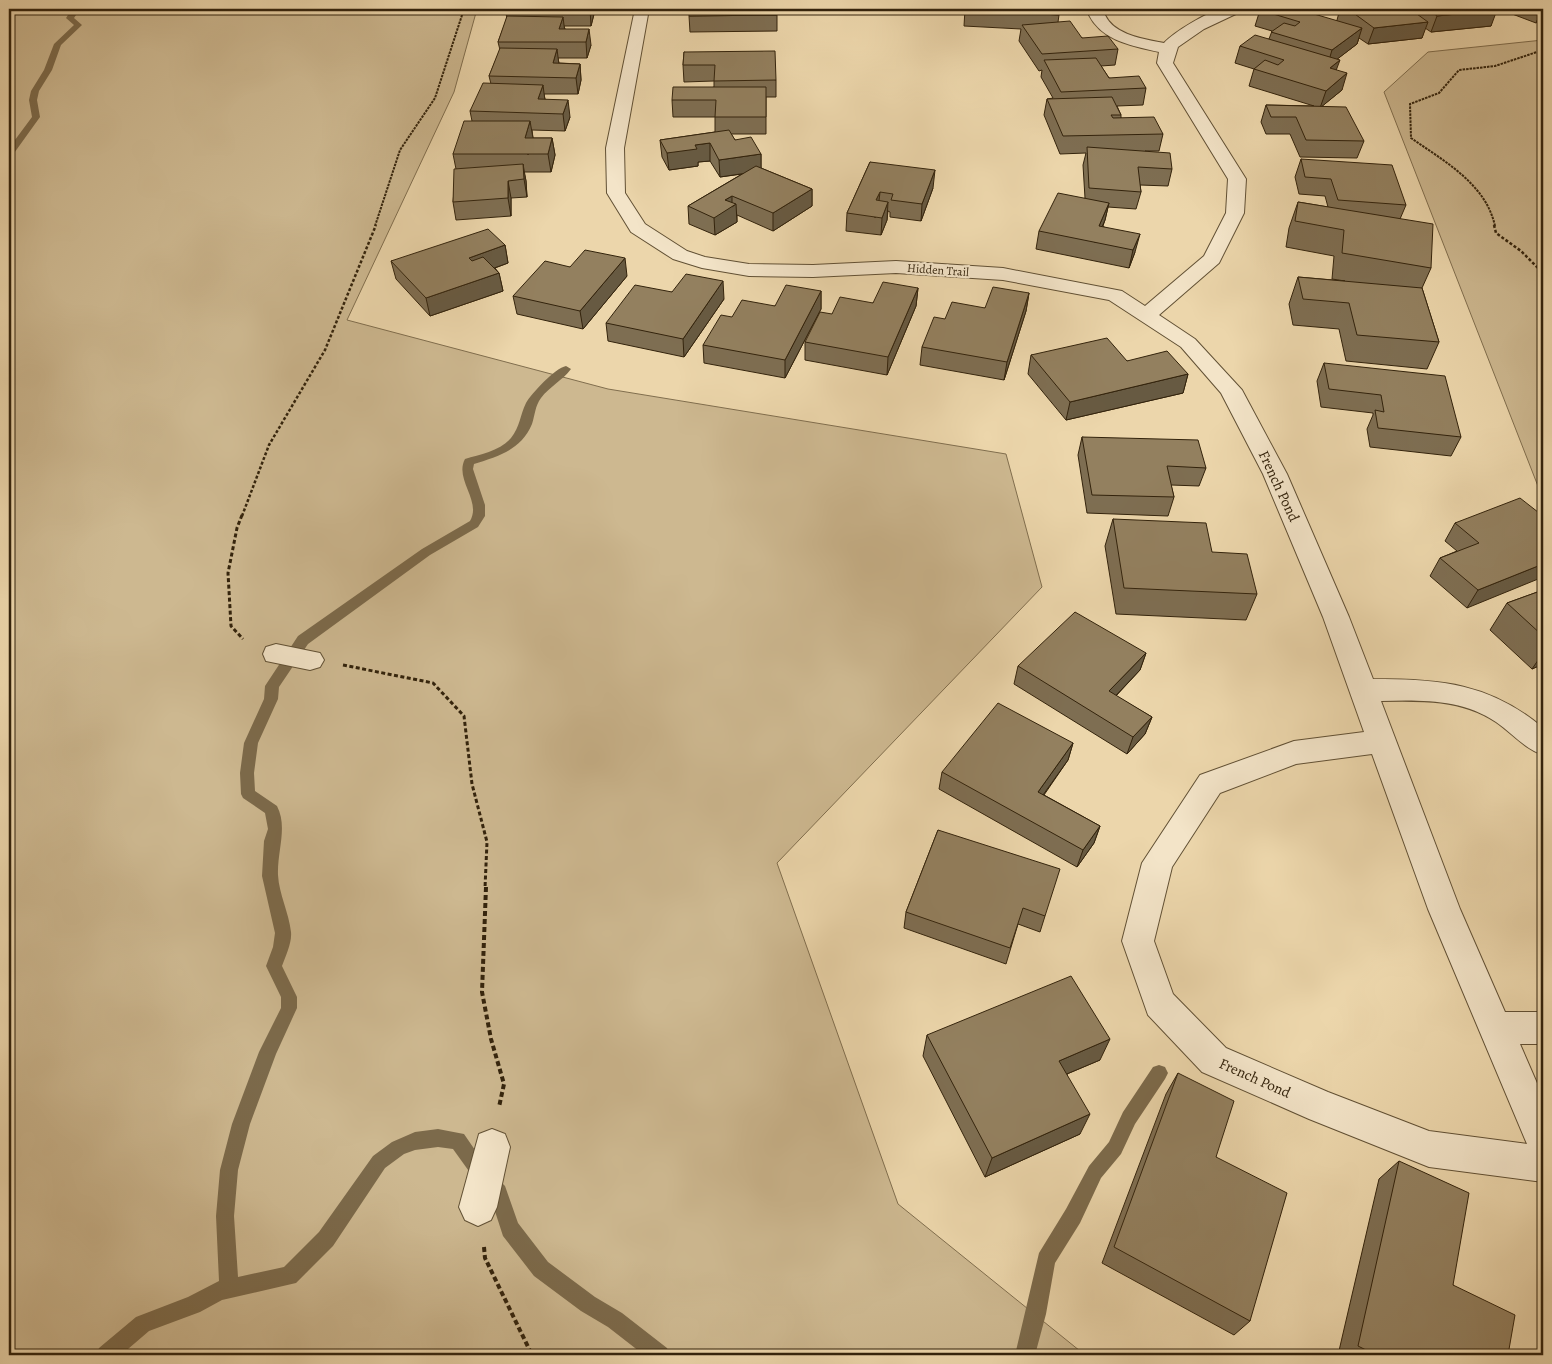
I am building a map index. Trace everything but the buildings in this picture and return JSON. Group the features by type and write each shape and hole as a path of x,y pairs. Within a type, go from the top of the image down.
{"street":[{"name":"Hidden Trail","path":"642,9 615,148 616,194 638,228 680,255 702,262 749,270 813,271 896,267 1003,274 1115,296 1147,315"},
{"path":"1102,9 1097,15 1098,22 1106,28 1138,42 1168,48"},
{"path":"1147,315 1212,259 1235,213 1238,179 1165,64 1168,48 1191,29 1235,9"},
{"path":"1194,11 1216,19"},
{"name":"French Pond","path":"1147,315 1188,343 1231,390 1275,474 1336,617 1444,909 1543,1138"},
{"path":"276,654 310,660"},
{"path":"1363,690 1433,690 1476,700 1504,713 1543,744"},
{"name":"French Pond","path":"1382,741 1294,753 1210,784 1157,863 1138,941 1160,1004 1214,1060 1322,1107 1429,1149 1543,1164"},
{"path":"1496,1028 1543,1028"},
{"path":"478,1207 492,1147"}],"path":[{"path":"276,654 252,649 231,626 228,573 237,528 269,445 325,350 375,227 400,150 435,98 464,9"},
{"path":"1543,50 1495,66 1459,70 1439,93 1410,104 1409,119 1411,138 1478,188 1495,217 1496,233 1521,251 1543,273"},
{"path":"310,660 372,669 433,683 464,716 472,784 487,842 482,992 491,1039 504,1084 492,1147"},
{"path":"478,1207 486,1258 532,1355"}],"shaded area":[{"path":"9,9 477,9 454,92 347,320 608,389 1006,454 1042,587 777,863 898,1204 1085,1355 9,1355"},
{"path":"1543,40 1543,499 1384,92 1428,52"}],"waterway":[{"path":"9,154 36,117 33,94 48,70 58,44 78,25 70,18 76,9"},
{"path":"229,1288 225,1216 229,1170 241,1124 268,1052 289,1008 289,997 274,966 281,947 283,933 270,876 272,841 276,829 272,810 248,794 247,773 251,743 271,699 272,686 303,640 426,552 474,524 479,516 479,505 467,469 469,462 504,450 514,442 526,424 531,404 538,394 566,369"},
{"path":"1025,1355 1036,1314 1046,1260 1073,1216 1095,1172 1115,1148 1129,1118 1159,1073"},
{"path":"106,1355 143,1324 193,1305 219,1291 289,1276 326,1239 379,1162 398,1148 415,1141 438,1138 458,1140 482,1175 498,1193 510,1229 541,1269 588,1304 615,1320 660,1355"}]}
